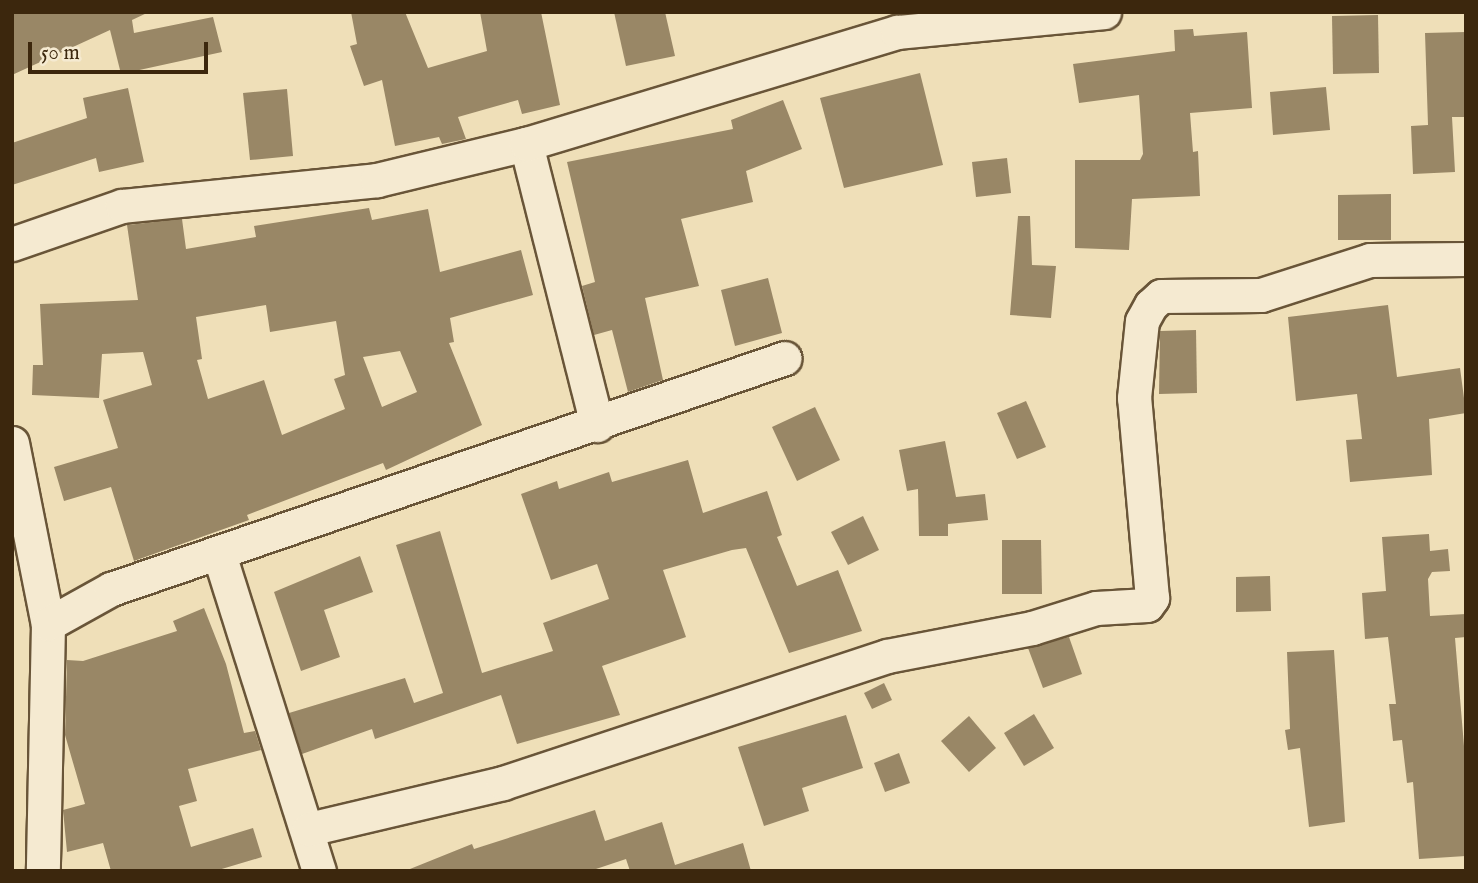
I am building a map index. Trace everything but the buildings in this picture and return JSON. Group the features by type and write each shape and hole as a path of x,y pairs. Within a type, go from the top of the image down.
{"street":[{"path":"12,244 122,206 377,180 526,144 897,33 1104,12"},
{"path":"526,144 597,425"},
{"path":"309,829 503,783 887,656 1032,628 1096,608 1147,605 1152,598 1134,398 1142,321 1151,305 1161,296 1261,295 1370,260 1466,259"},
{"path":"48,624 111,589 597,425 785,358"},
{"path":"12,443 48,624 43,871"},
{"path":"219,554 309,829 319,871"}]}
